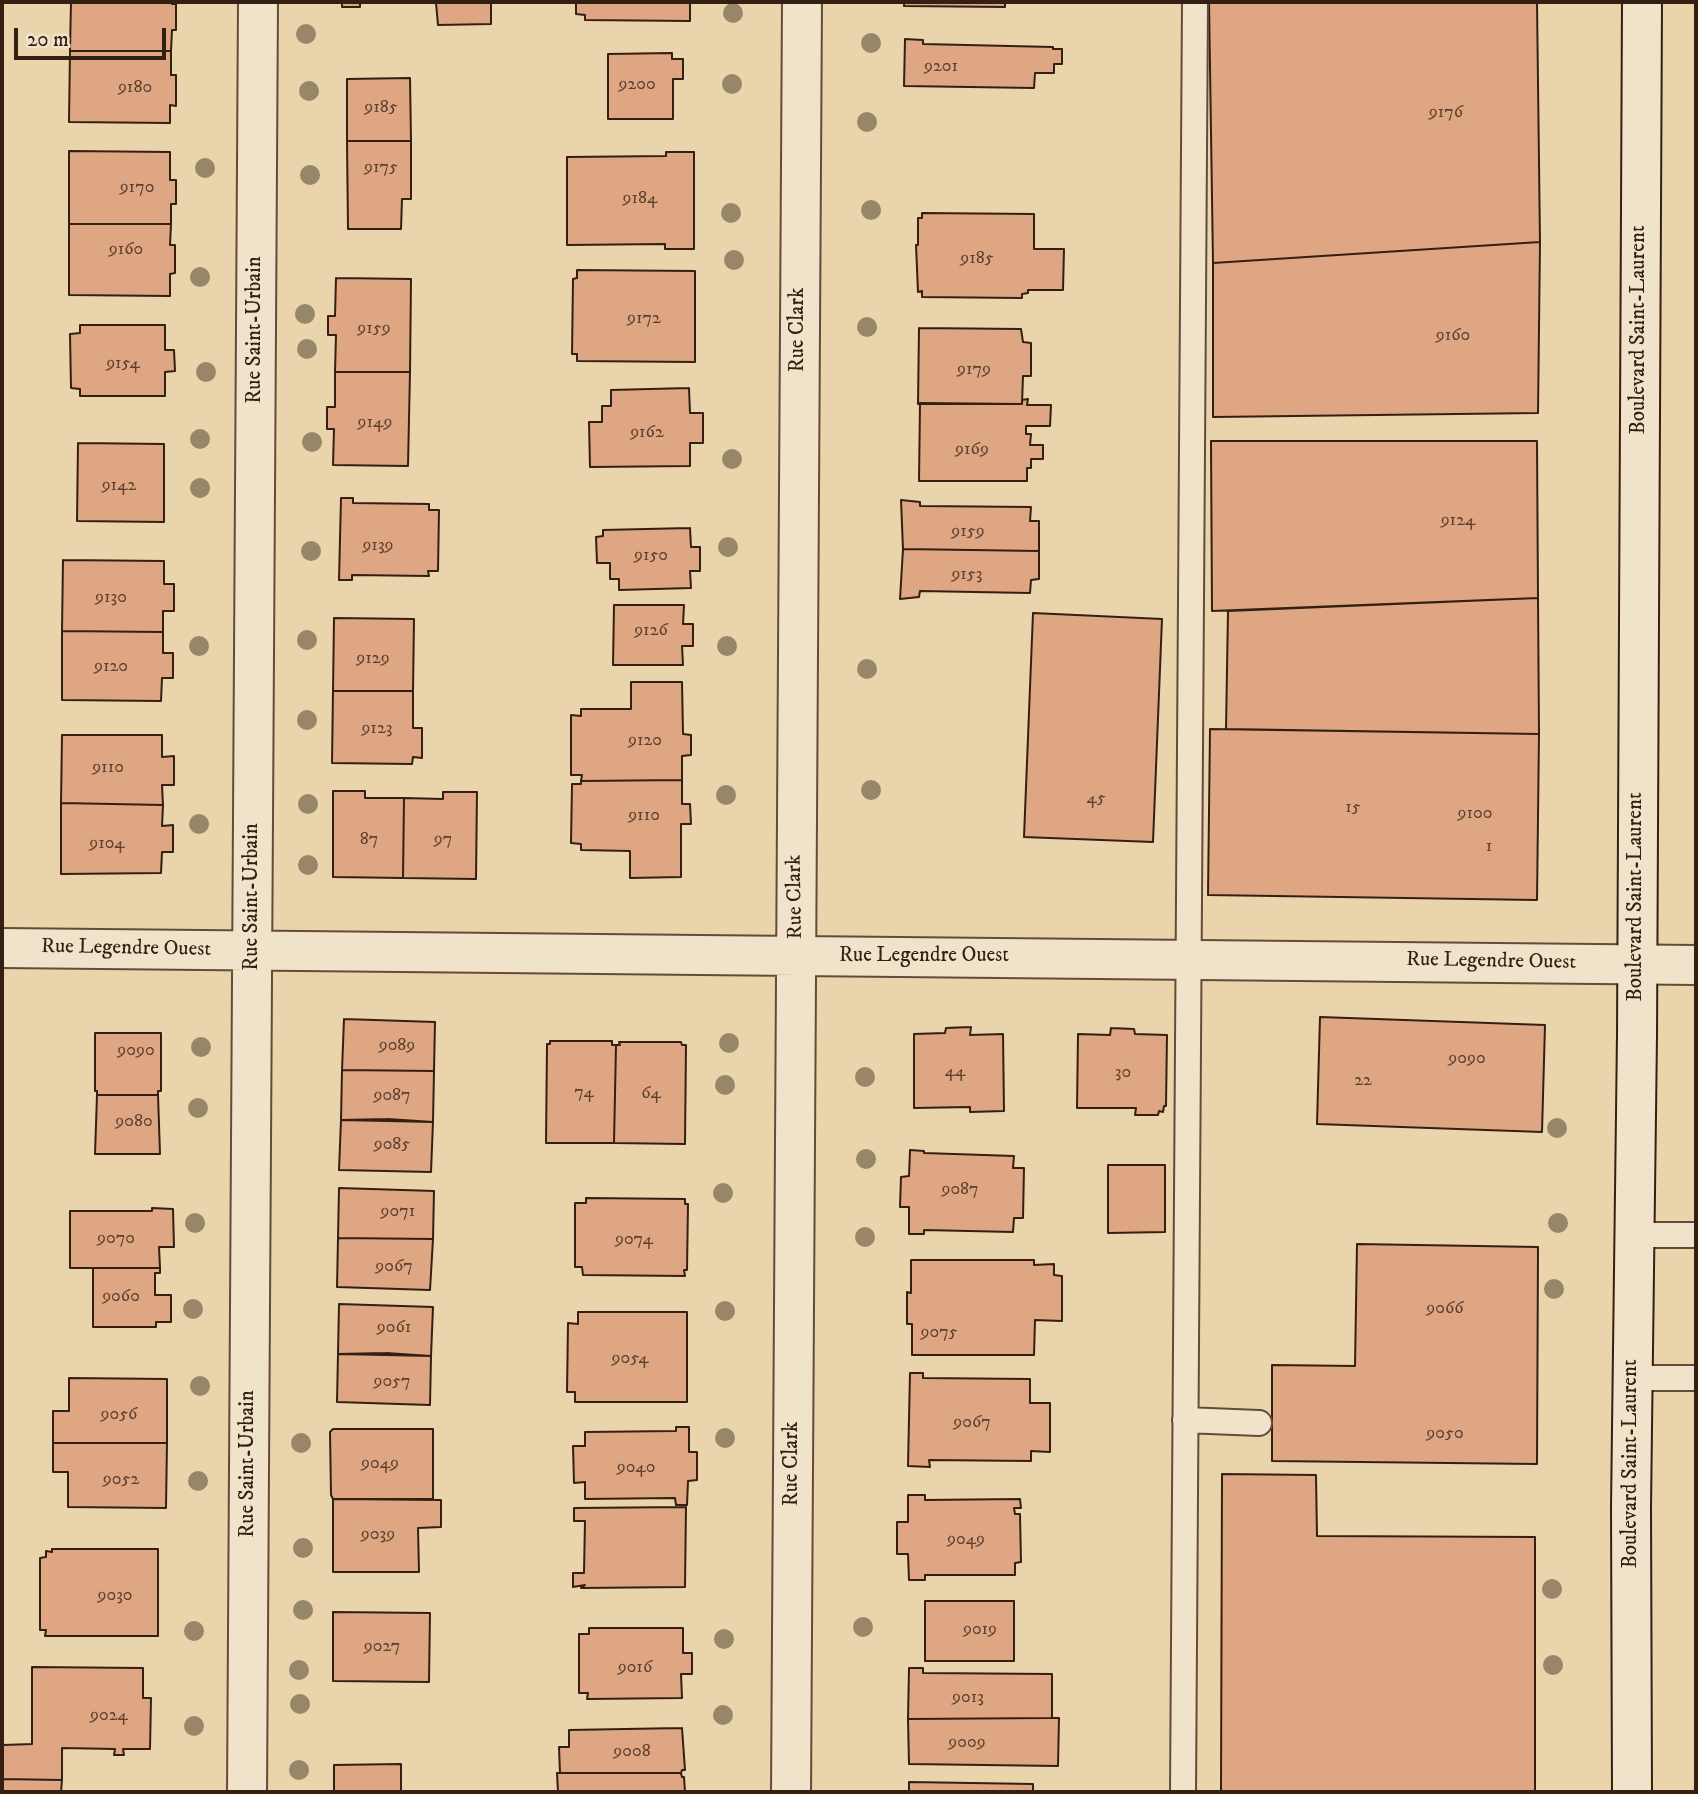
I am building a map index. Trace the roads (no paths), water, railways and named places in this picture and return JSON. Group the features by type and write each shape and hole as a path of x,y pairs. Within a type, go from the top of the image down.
{"street":[{"name":"Rue Saint-Urbain","path":"247,1792 258,2"},
{"name":"Rue Clark","path":"791,1792 802,2"},
{"name":"Boulevard Saint-Laurent","path":"1632,1792 1642,2"},
{"name":"Rue Legendre Ouest","path":"2,948 1696,965"}],"lane":[{"path":"1183,1792 1195,2"},
{"path":"1635,1235 1696,1235"},
{"path":"1633,1378 1696,1378"},
{"path":"1185,1420 1259,1423"}]}
